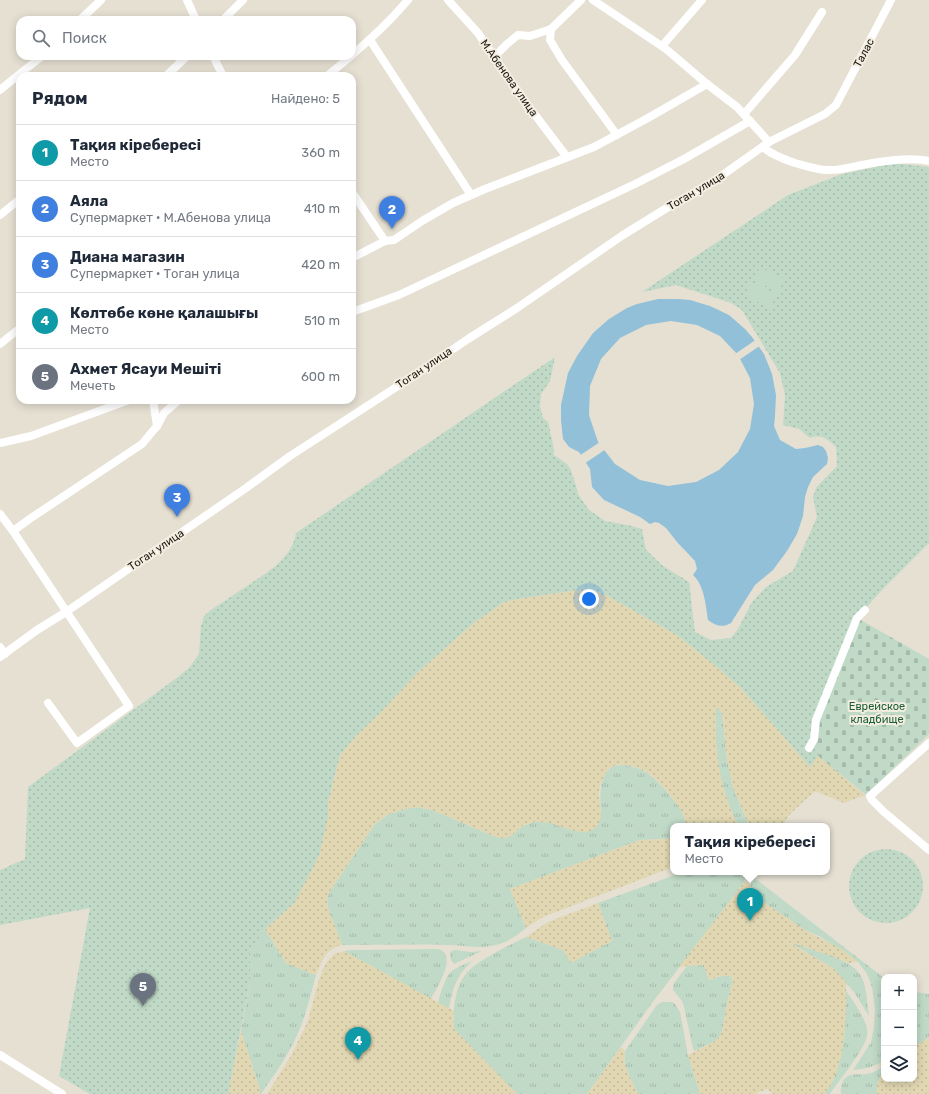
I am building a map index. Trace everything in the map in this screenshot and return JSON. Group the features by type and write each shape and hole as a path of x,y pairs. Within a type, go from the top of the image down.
{"street":[{"path":"84,16 102,0"},
{"path":"187,0 194,16"},
{"path":"227,16 244,0"},
{"path":"356,52 394,17 408,0"},
{"name":"М.Абенова улица","path":"448,0 478,33 520,94 567,157"},
{"path":"494,57 518,35 530,36 551,29 581,0"},
{"path":"593,0 662,46 737,107 750,121 766,144 770,153 778,157 806,166 826,170 843,169 877,162 920,159 929,161"},
{"path":"662,46 702,0"},
{"name":"Талас","path":"836,105 891,0"},
{"path":"744,114 795,55 822,12"},
{"path":"551,29 550,40 562,60 617,135"},
{"path":"370,40 471,195"},
{"path":"22,72 37,60"},
{"path":"170,72 182,60"},
{"path":"215,60 221,72"},
{"path":"333,72 347,60"},
{"path":"0,90 16,77"},
{"path":"356,256 385,241 394,240 422,221 453,203 594,147 707,84"},
{"name":"Тоган улица","path":"2,653 66,612 290,456 517,308 623,235 701,189 766,144 825,114 836,105"},
{"path":"356,311 399,295 635,184 684,159 750,121"},
{"path":"356,198 385,241"},
{"path":"0,215 16,203"},
{"path":"0,344 16,331"},
{"path":"0,443 31,436 118,404"},
{"path":"154,404 157,426"},
{"path":"13,531 142,444 157,426 164,412 174,404"},
{"path":"0,514 13,531 129,706 77,742 48,703"},
{"path":"809,748 814,739 816,720 857,618 865,610"},
{"path":"928,848 884,812 870,796 929,743"},
{"path":"0,1055 62,1094"}],"green space":[{"path":"894,163 929,167 929,543 882,590 857,618 816,720 818,756 810,767 741,688 718,668 677,635 604,594 585,589 504,602 475,622 418,672 379,714 356,736 340,755 328,802 328,817 319,856 294,903 265,929 250,950 250,981 229,1094 90,1094 59,1076 90,908 0,925 0,870 25,859 28,787 190,667 199,654 201,626 204,616 262,576 284,558 294,542 296,533 555,357 550,381 541,394 540,407 543,418 548,422 554,455 567,464 571,470 578,494 589,510 605,521 642,529 646,550 663,566 689,582 695,632 711,640 731,638 738,629 752,602 766,587 793,571 817,517 813,497 816,488 837,466 836,447 824,438 810,438 799,429 783,425 785,395 780,373 742,310 731,303 676,285 642,292 788,195 842,174"},
{"path":"760,267 785,279 779,292 753,280"},
{"path":"751,282 777,294 771,308 745,296"},
{"name":"Еврейское кладбище","path":"859,619 929,659 929,734 866,795 818,756 816,728"},
{"path":"716,706 722,713 727,760 733,787 748,823 738,823 731,810 718,767"},
{"path":"619,765 625,765 646,772 668,792 678,806 682,812 685,823 670,823 670,838 640,840 510,889 526,928 501,944 480,947 454,945 342,945 328,908 327,898 330,891 375,824 389,814 417,807 432,810 496,837 512,835 523,826 534,822 550,822 576,831 601,812 600,800 603,779 609,769"},
{"path":"886,849 907,855 917,865 923,886 917,907 907,917 886,923 865,917 855,907 849,886 855,865 865,855"},
{"path":"675,875 746,875 744,882 737,892 652,1003 587,1094 517,1094 454,1029 454,1008 458,987 465,975 476,964 526,937 563,950 571,962 612,941 598,903"},
{"path":"752,876 881,976 881,1062 869,1067 853,1070 871,1042 874,1027 875,1009 872,987 867,974 858,962 819,936 805,930 753,895 751,890"},
{"path":"265,929 286,963 316,975 305,1015 297,1036 283,1062 260,1094 241,1031 250,981 250,950"},
{"path":"786,940 836,957 853,967 862,977 864,982 869,1016 854,992 833,968"},
{"path":"438,949 444,952 447,957 447,964 445,972 431,999 344,951 351,950"},
{"path":"451,951 471,952 482,951 454,964 451,960 450,953"},
{"path":"472,961 462,972 456,983 449,1009 438,1003 449,973"},
{"path":"704,965 709,980 721,976 730,976 732,979 732,984 720,1036 715,1041 694,1051 684,1007 682,1001 673,990 673,987 674,983 687,966"},
{"path":"846,991 864,1019 867,1036 851,1065 830,1094 825,1094 833,1081 841,1056 844,1039"},
{"path":"917,992 929,994 929,1037 917,1044"},
{"path":"662,1002 672,1002 680,1012 688,1055 700,1094 638,1094 628,1073 624,1057 625,1051 657,1005"},
{"path":"881,1068 881,1075 877,1084 877,1094 841,1094 842,1083 845,1078 854,1074 869,1074"}],"sand":[{"path":"585,589 596,591 677,635 741,688 810,767 818,756 865,795 844,803 815,791 790,814 783,823 748,823 733,787 727,760 722,713 716,707 716,737 719,768 722,783 732,813 737,823 685,823 682,812 674,800 652,776 643,770 627,765 616,765 606,773 600,786 599,793 601,811 600,821 595,829 590,831 584,832 570,830 549,823 534,822 522,826 513,835 503,838 496,837 432,810 417,807 405,809 389,814 375,824 330,891 327,898 328,908 342,945 332,949 325,956 316,975 286,963 265,929 294,903 328,817 328,802 340,755 356,736 379,714 418,672 475,622 504,602"},
{"path":"670,838 670,868 543,917 526,928 510,889 640,840"},
{"path":"744,882 750,884 750,889 753,895 805,930 843,950 858,962 848,963 832,956 788,942 833,968 846,982 844,1040 837,1070 832,1083 825,1094 772,1094 767,1089 756,1094 700,1094 688,1055 715,1041 720,1036 732,979 730,976 724,976 709,980 704,965 678,968"},
{"path":"598,903 612,941 571,963 563,950 526,937 548,922"},
{"path":"344,951 454,1011 454,1029 517,1094 267,1094 291,1056 308,1021 323,969 334,954"},
{"path":"241,1031 260,1090 260,1094 229,1094"},
{"path":"929,1037 929,1094 877,1094 877,1084 881,1075 881,1082 917,1082 917,1044"},
{"path":"621,1047 625,1051 624,1057 626,1068 638,1094 587,1094"}],"water":[{"path":"658,299 690,300 710,306 729,315 745,329 764,354 772,374 776,395 774,426 780,440 796,449 818,445 823,447 828,458 827,464 813,477 808,487 805,497 803,516 797,534 787,551 773,570 755,585 731,623 722,626 716,625 708,620 700,584 693,575 697,569 695,561 666,528 659,523 655,522 650,524 640,517 604,500 592,487 590,469 579,452 569,447 563,439 561,405 568,373 577,356 593,333 609,319 637,304","holes":["671,321 697,325 720,336 738,355 750,378 754,404 750,429 738,452 719,470 696,482 668,486 640,480 615,464 598,442 589,415 590,386 601,359 620,338 646,325"]}],"pier":[{"path":"757,339 761,345 739,360 735,354"},
{"path":"600,442 606,449 584,464 579,456"}],"place":[{"name":"Аяла","path":"392,229"},
{"name":"Диана магазин","path":"177,517"},
{"name":"Тақия кіребересі","path":"750,921"},
{"name":"Ахмет Ясауи Мешіті","path":"143,1006"},
{"name":"Көлтөбе көне қалашығы","path":"358,1060"}]}
